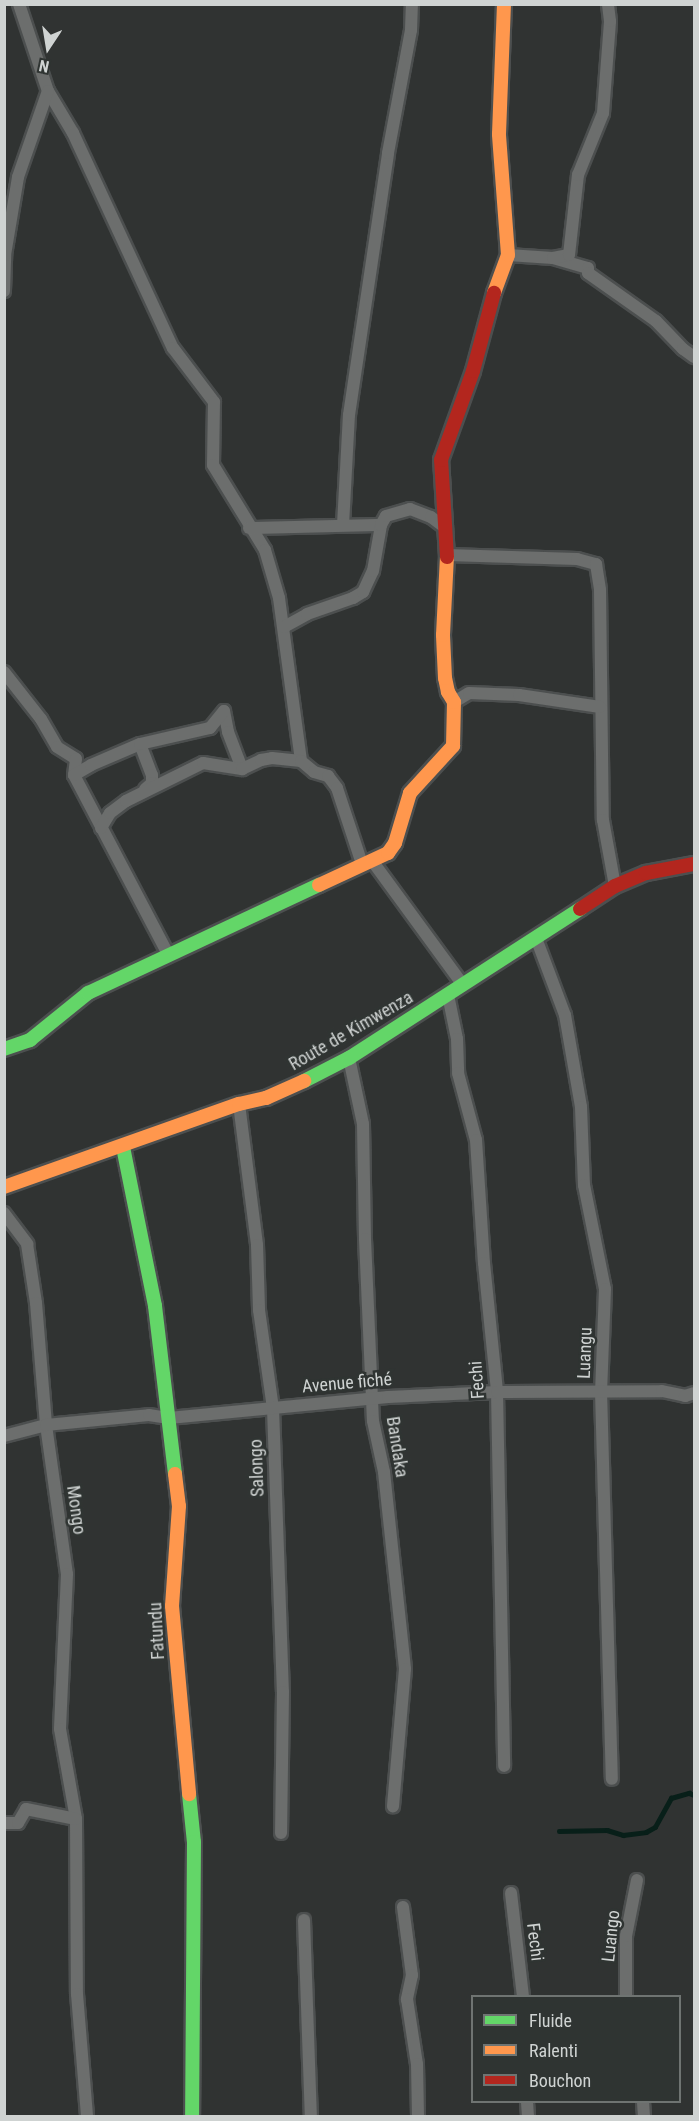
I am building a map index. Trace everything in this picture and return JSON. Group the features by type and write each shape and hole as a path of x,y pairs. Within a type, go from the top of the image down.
{"street":[{"path":"19,4 48,91 73,133 173,348 214,402 213,465 249,528 265,550 284,627 301,761"},
{"path":"343,525 349,415 388,153 411,30 412,4"},
{"path":"4,1049 30,1040 88,993 388,853 394,843 405,801 453,746 455,738 454,702 448,692 445,678 443,608 447,555 443,526 441,460 473,371 500,271 507,255 499,134 504,4"},
{"path":"554,258 569,255 578,175 603,113 610,21 608,4"},
{"path":"4,291 5,255 18,177 48,91"},
{"path":"507,255 554,258 588,268 588,273 656,321 694,357"},
{"path":"284,627 307,614 354,598 363,592 373,570 381,525 386,516 410,509 431,517 443,526"},
{"path":"249,528 381,525"},
{"path":"447,555 577,559 596,564 600,590 603,820 615,886"},
{"path":"4,672 41,719 57,747 76,759 74,775 168,954"},
{"path":"454,702 469,693 519,695 600,707"},
{"path":"74,775 99,761 140,744 210,728 224,711 228,732 242,769"},
{"path":"101,828 111,813 152,783 152,775 140,744"},
{"path":"143,790 203,763 242,769 272,758 301,761 314,772 328,776 337,788 368,863 463,985"},
{"name":"Route de Kimwenza","path":"4,1187 123,1147 239,1104 266,1098 349,1058 615,886 646,873 694,864"},
{"name":"Luangu","path":"536,938 565,1015 581,1107 584,1185 605,1289 601,1391 612,1779"},
{"name":"Fechi","path":"448,995 457,1039 458,1073 476,1140 484,1263 497,1392 504,1766"},
{"name":"Bandaka","path":"349,1058 363,1124 364,1239 374,1399 373,1421 384,1472 405,1669 393,1806"},
{"name":"Salongo","path":"239,1104 257,1245 259,1310 273,1408 283,1692 281,1833"},
{"name":"Fatundu","path":"123,1147 155,1306 179,1506 172,1606 194,1842 192,2116"},
{"name":"Mongo","path":"4,1213 27,1244 36,1303 46,1425 67,1574 60,1729 76,1819 77,1994 87,2116"},
{"name":"Avenue fiché","path":"4,1436 46,1425 149,1415 169,1419 374,1399 497,1392 662,1390 685,1396 694,1393"},
{"path":"4,1823 18,1823 26,1809 76,1819"},
{"name":"Luango","path":"626,1995 626,1936 637,1880"},
{"name":"Fechi","path":"510,1893 523,1995"},
{"path":"403,1907 412,1975 407,1999 417,2064 418,2116"},
{"path":"304,1920 311,2116"}],"waterway":[{"path":"559,1831 607,1830 623,1835 646,1832 655,1827 671,1798 689,1793 694,1795"}],"traffic: fast":[{"path":"4,1049 30,1040 88,993 319,885"},
{"path":"304,1081 349,1058 580,909"},
{"path":"123,1147 155,1306 175,1474"},
{"path":"189,1794 194,1842 192,2116"}],"traffic: slow":[{"path":"494,293 508,255 499,134 504,4"},
{"path":"319,885 388,853 395,843 410,793 453,746 454,702 448,692 445,678 443,635 447,557"},
{"path":"4,1187 239,1104 266,1098 304,1081"},
{"path":"175,1474 179,1506 172,1606 189,1794"}],"traffic: jam":[{"path":"447,557 441,460 473,371 494,293"},
{"path":"580,909 615,886 646,873 694,864"}]}
